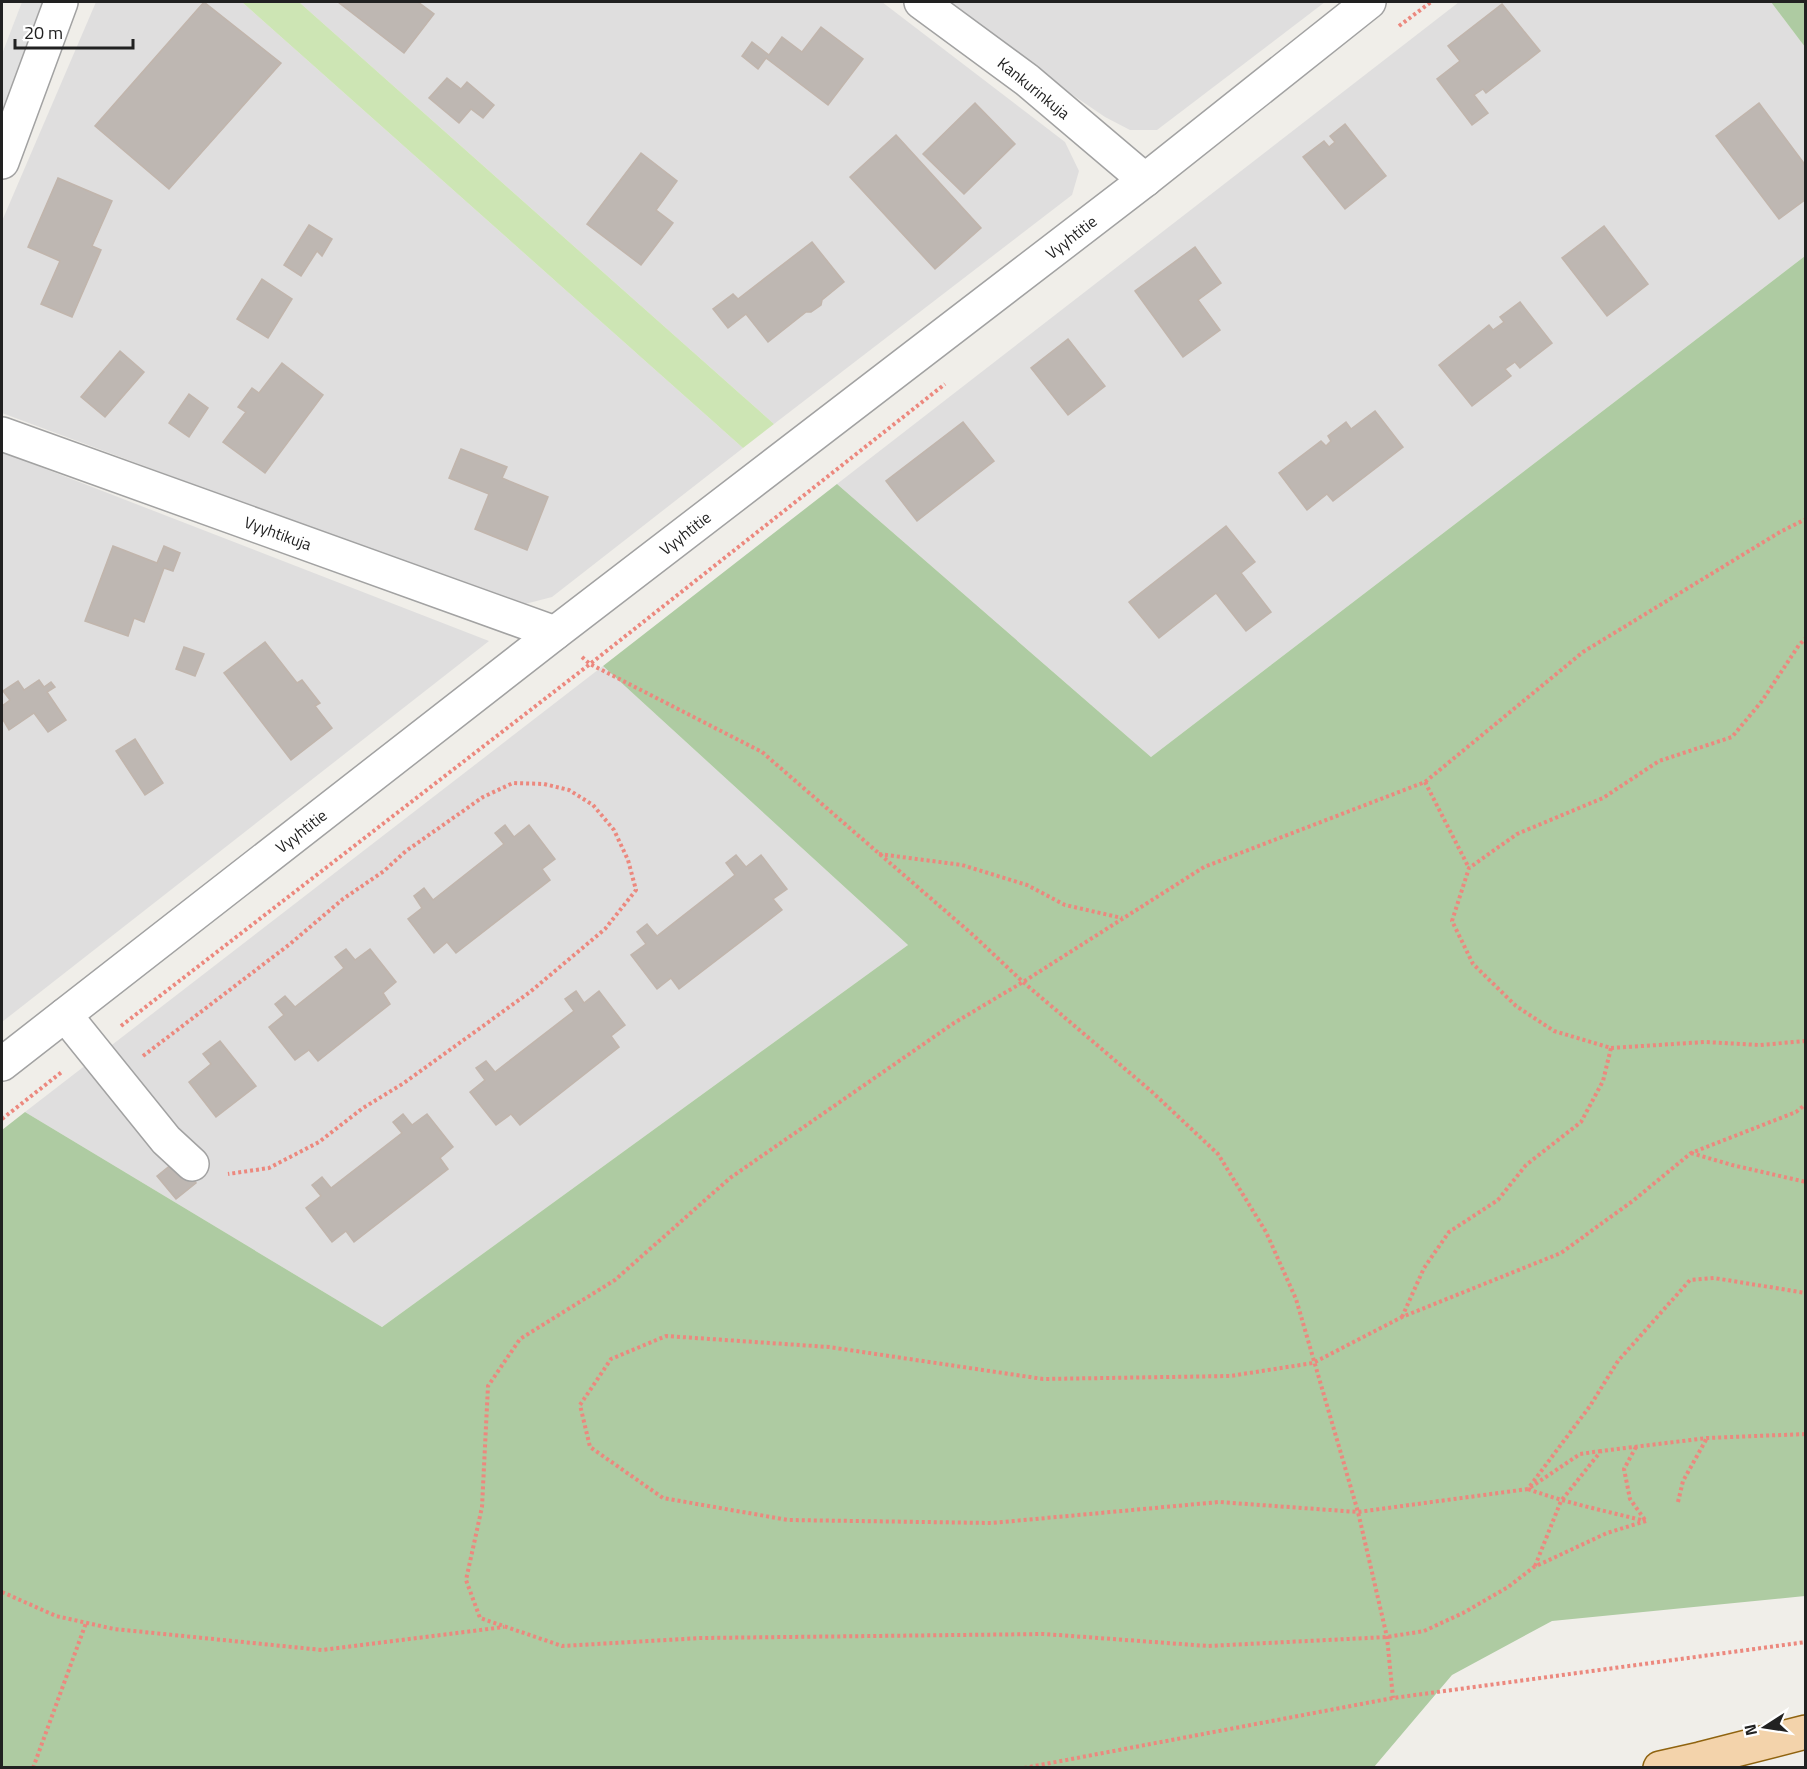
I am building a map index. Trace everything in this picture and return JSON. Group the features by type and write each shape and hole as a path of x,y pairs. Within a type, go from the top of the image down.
{"main road":[{"path":"1660,1767 1806,1732"}],"street":[{"path":"2,162 62,2"},
{"name":"Kankurinkuja","path":"921,2 1027,80 1144,180"},
{"name":"Vyyhtitie","path":"2,1064 555,633 1144,180 1369,2"},
{"name":"Vyyhtikuja","path":"2,434 555,633"},
{"path":"65,1015 166,1140 192,1164"}],"path":[{"path":"1394,30 1431,2"},
{"path":"2,1119 590,664 948,382"},
{"path":"1646,1521 1607,1533 1534,1567 1508,1587 1463,1613 1424,1631 1387,1637 1208,1646 1044,1634 701,1638 562,1646 480,1618 466,1580 483,1507 488,1386 520,1339 615,1280 730,1178 954,1023 1204,867 1425,782 1583,652 1780,531 1806,519"},
{"path":"1806,638 1762,701 1732,737 1659,761 1603,798 1517,834 1469,868 1452,921 1473,964 1516,1006 1554,1031 1611,1048 1705,1042 1760,1045 1806,1041"},
{"path":"590,664 762,752 1023,982 1151,1091 1218,1154 1266,1232 1296,1299 1358,1512 1387,1637 1393,1698"},
{"path":"1425,782 1469,868"},
{"path":"115,1076 263,965 343,899 384,871 406,851 483,797 513,783 544,784 569,790 593,805 614,830 628,860 636,890 605,929 530,992 404,1083 363,1108 319,1142 269,1168 230,1175 192,1164"},
{"path":"879,854 962,865 1027,885 1065,905 1123,918"},
{"path":"1402,1317 1424,1268 1449,1232 1498,1200 1526,1165 1581,1122 1603,1081 1611,1048"},
{"path":"1806,1104 1796,1112 1691,1152 1634,1200 1561,1253 1402,1317 1313,1363 1230,1376 1043,1379 829,1347 666,1336 611,1359 580,1405 590,1447 663,1498 788,1520 992,1523 1220,1502 1358,1512 1528,1489 1580,1454 1707,1438 1806,1434"},
{"path":"1691,1152 1732,1165 1806,1182"},
{"path":"1528,1489 1590,1406 1618,1361 1690,1280 1714,1278 1806,1293"},
{"path":"1678,1502 1683,1481 1707,1438"},
{"path":"1636,1447 1624,1469 1630,1499 1646,1521"},
{"path":"1534,1567 1561,1501 1601,1451"},
{"path":"1528,1489 1561,1501 1646,1521"},
{"path":"2,1592 56,1616 114,1629 322,1650 505,1626"},
{"path":"33,1767 86,1623"},
{"path":"1024,1767 1393,1698 1806,1642"}],"shaded area":[{"path":"22,2 48,2 2,123 2,54"},
{"path":"96,2 242,2 743,448 552,597 525,604 496,597 2,413 2,221"},
{"path":"299,2 882,2 1065,142 1079,171 1072,195 774,424"},
{"path":"936,2 1325,2 1157,130 1130,130 1105,117"},
{"path":"1459,2 1771,2 1805,47 1805,256 1151,757 837,484"},
{"path":"2,452 489,641 2,1022"},
{"path":"603,666 908,945 382,1327 25,1112"}],"green space":[{"path":"242,2 299,2 774,424 743,448"},
{"path":"1771,2 1805,2 1805,47"},
{"path":"1805,256 1805,1596 1552,1621 1452,1675 1374,1767 2,1767 2,1130 25,1112 382,1327 908,945 603,666 837,484 1151,757"}],"building":[{"path":"204,2 281,63 169,189 95,126"},
{"path":"338,2 418,2 434,14 404,53"},
{"path":"1502,4 1540,51 1486,93 1483,89 1474,95 1488,113 1472,125 1437,79 1460,61 1448,46"},
{"path":"821,27 863,59 828,105 766,58 758,69 742,56 752,42 769,55 782,37 802,52"},
{"path":"447,78 461,89 467,82 494,105 483,118 471,109 459,123 429,98"},
{"path":"975,103 1015,144 964,194 923,154"},
{"path":"1759,103 1806,166 1806,199 1779,219 1716,136"},
{"path":"1345,124 1386,176 1345,209 1303,157 1324,141 1329,147 1335,142 1330,136"},
{"path":"896,135 981,228 935,269 850,177"},
{"path":"641,153 677,181 656,210 673,223 641,265 587,224"},
{"path":"58,178 112,201 92,246 101,250 72,317 41,304 60,261 28,247"},
{"path":"309,225 332,239 322,256 317,251 301,276 284,265"},
{"path":"1604,226 1648,284 1607,316 1562,258"},
{"path":"812,242 844,282 822,300 821,305 811,312 806,312 768,342 746,314 728,328 713,309 733,294 738,299"},
{"path":"1195,247 1221,283 1198,300 1220,330 1183,357 1135,291"},
{"path":"262,279 292,299 268,338 237,319"},
{"path":"1520,302 1552,343 1520,368 1515,362 1505,369 1511,376 1472,406 1439,365 1489,325 1493,330 1504,322 1500,317"},
{"path":"1068,339 1105,386 1068,415 1031,368"},
{"path":"120,351 144,372 105,417 81,397"},
{"path":"282,363 323,395 265,473 223,442 246,412 238,407 252,388 259,393"},
{"path":"189,394 208,408 189,437 169,423"},
{"path":"1375,411 1403,447 1333,501 1327,494 1307,510 1279,473 1321,441 1326,446 1331,441 1328,436 1346,422 1351,429"},
{"path":"963,422 994,461 917,521 886,481"},
{"path":"461,449 507,467 502,478 548,497 527,550 475,529 489,494 449,478"},
{"path":"1226,526 1255,562 1241,573 1271,612 1246,631 1216,593 1159,638 1129,602"},
{"path":"113,546 157,563 164,546 180,553 173,571 164,568 144,622 134,618 128,636 85,621"},
{"path":"265,642 297,683 302,680 320,703 315,706 332,728 291,760 224,673"},
{"path":"184,647 204,654 195,676 176,669"},
{"path":"39,680 44,687 51,682 55,687 47,692 66,720 48,732 34,713 9,730 2,718 2,706 10,700 3,691 18,681 24,690"},
{"path":"135,739 163,783 145,795 116,751"},
{"path":"505,825 514,837 529,825 555,859 542,869 550,880 456,953 447,942 434,953 408,919 422,908 414,896 424,888 433,900 504,844 495,833"},
{"path":"736,855 746,867 761,855 787,889 773,899 782,910 679,989 671,978 657,989 631,955 646,944 637,932 647,924 657,936 735,875 726,863"},
{"path":"346,949 355,960 370,949 396,982 383,993 390,1004 318,1061 309,1050 295,1060 269,1027 284,1015 275,1004 285,996 295,1007 344,968 335,957"},
{"path":"576,991 584,1003 599,991 625,1025 611,1036 619,1047 520,1125 511,1114 496,1125 470,1092 485,1080 476,1068 486,1061 495,1072 574,1011 565,999"},
{"path":"220,1041 256,1086 216,1117 189,1082 211,1064 203,1054"},
{"path":"403,1114 412,1125 427,1114 453,1147 440,1158 448,1169 354,1242 346,1231 332,1242 306,1208 321,1196 312,1185 322,1177 331,1188 402,1133 393,1122"},
{"path":"177,1160 196,1183 176,1199 157,1176"}]}
